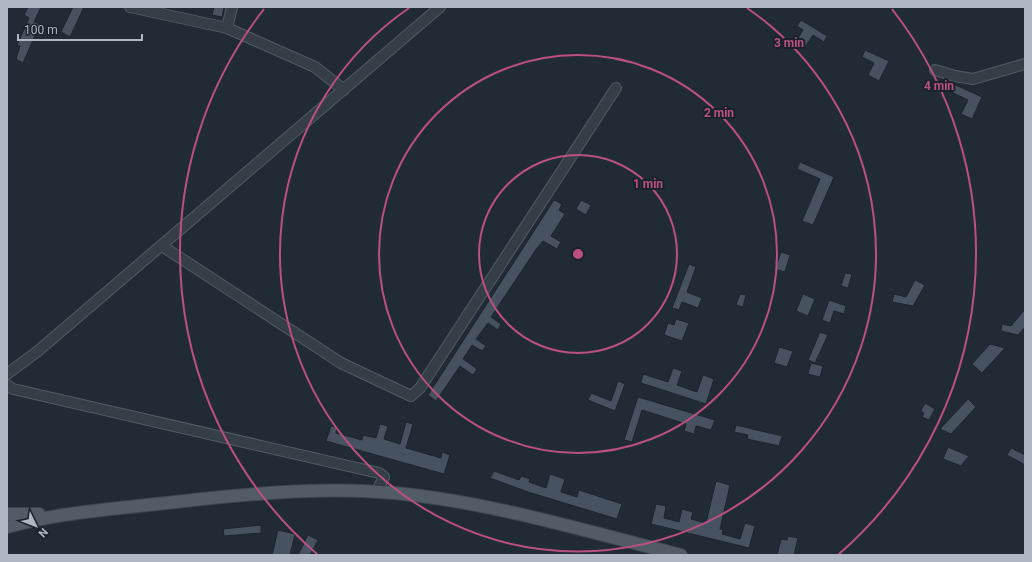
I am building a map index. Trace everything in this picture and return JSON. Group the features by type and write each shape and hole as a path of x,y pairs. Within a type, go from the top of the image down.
{"main road":[{"path":"7,527 28,521 76,513 298,491 378,491 414,495 509,512 681,555"},
{"path":"7,514 76,513"}],"street":[{"path":"130,7 227,28 315,67 344,90"},
{"path":"227,28 232,7"},
{"path":"7,374 38,351 162,246 440,7"},
{"path":"935,70 955,76 973,78 1025,64"},
{"path":"162,246 341,363 411,396 420,388 616,88"},
{"path":"7,385 13,389 379,473 384,477 378,491"}],"building":[{"path":"28,7 41,7 34,22 40,24 23,63 16,59 20,46 17,45 29,18 24,15"},
{"path":"73,7 84,7 70,37 61,32"},
{"path":"214,7 224,7 222,17 212,15"},
{"path":"801,20 827,36 824,42 813,35 803,50 794,45 803,30 797,26"},
{"path":"865,50 889,61 879,81 868,75 874,63 862,57"},
{"path":"949,82 982,97 972,119 961,114 968,100 945,89"},
{"path":"800,162 834,177 813,225 802,221 820,179 797,169"},
{"path":"554,200 562,204 559,210 565,214 551,236 561,242 557,249 543,241 537,248 491,317 501,324 498,330 488,323 476,339 486,346 482,351 472,345 463,359 477,369 473,375 460,366 436,401 428,395"},
{"path":"581,200 591,205 586,215 576,209"},
{"path":"781,252 790,255 785,272 775,269"},
{"path":"689,264 696,267 687,292 702,298 698,308 682,302 679,310 672,308"},
{"path":"845,273 852,274 848,288 841,286"},
{"path":"915,280 925,285 913,306 892,302 894,294 906,297"},
{"path":"740,294 746,295 743,307 736,305"},
{"path":"803,294 815,299 808,316 796,311"},
{"path":"829,300 846,306 844,314 834,311 830,323 822,320"},
{"path":"1025,309 1025,327 1018,335 1001,331 1002,324 1011,326"},
{"path":"676,319 689,323 682,341 664,335 668,323 674,325"},
{"path":"820,332 828,335 815,363 808,360"},
{"path":"990,344 1005,348 982,373 972,364"},
{"path":"779,347 793,351 787,367 774,363"},
{"path":"811,363 823,366 820,377 808,374"},
{"path":"673,368 682,371 677,385 697,392 703,375 714,379 706,404 641,383 643,374 668,382"},
{"path":"618,381 625,384 615,411 588,400 591,393 611,401"},
{"path":"638,397 715,420 711,430 696,426 694,434 684,431 686,424 642,410 632,442 624,440"},
{"path":"968,399 976,407 951,434 940,429"},
{"path":"925,403 935,409 929,420 922,417 924,413 921,411"},
{"path":"406,422 413,424 406,448 441,458 442,452 450,455 444,474 326,441 331,426 337,427 336,433 362,440 363,435 376,438 380,424 388,426 384,439 400,444"},
{"path":"736,425 782,436 779,446 747,439 748,435 734,432"},
{"path":"948,447 969,456 961,466 943,459"},
{"path":"1011,448 1025,455 1025,465 1007,455"},
{"path":"494,471 519,480 521,476 530,479 529,482 546,488 550,474 565,479 561,492 577,497 579,490 622,504 617,519 528,492 490,478"},
{"path":"716,481 730,485 720,529 723,530 722,534 740,539 745,523 755,526 749,548 651,524 656,504 666,506 664,518 679,522 682,509 693,512 691,519 706,523"},
{"path":"261,525 261,533 224,536 223,529"},
{"path":"278,530 295,534 290,555 272,555"},
{"path":"308,535 318,540 310,555 298,555"},
{"path":"788,536 798,538 794,555 777,555 781,539 787,540"}]}
